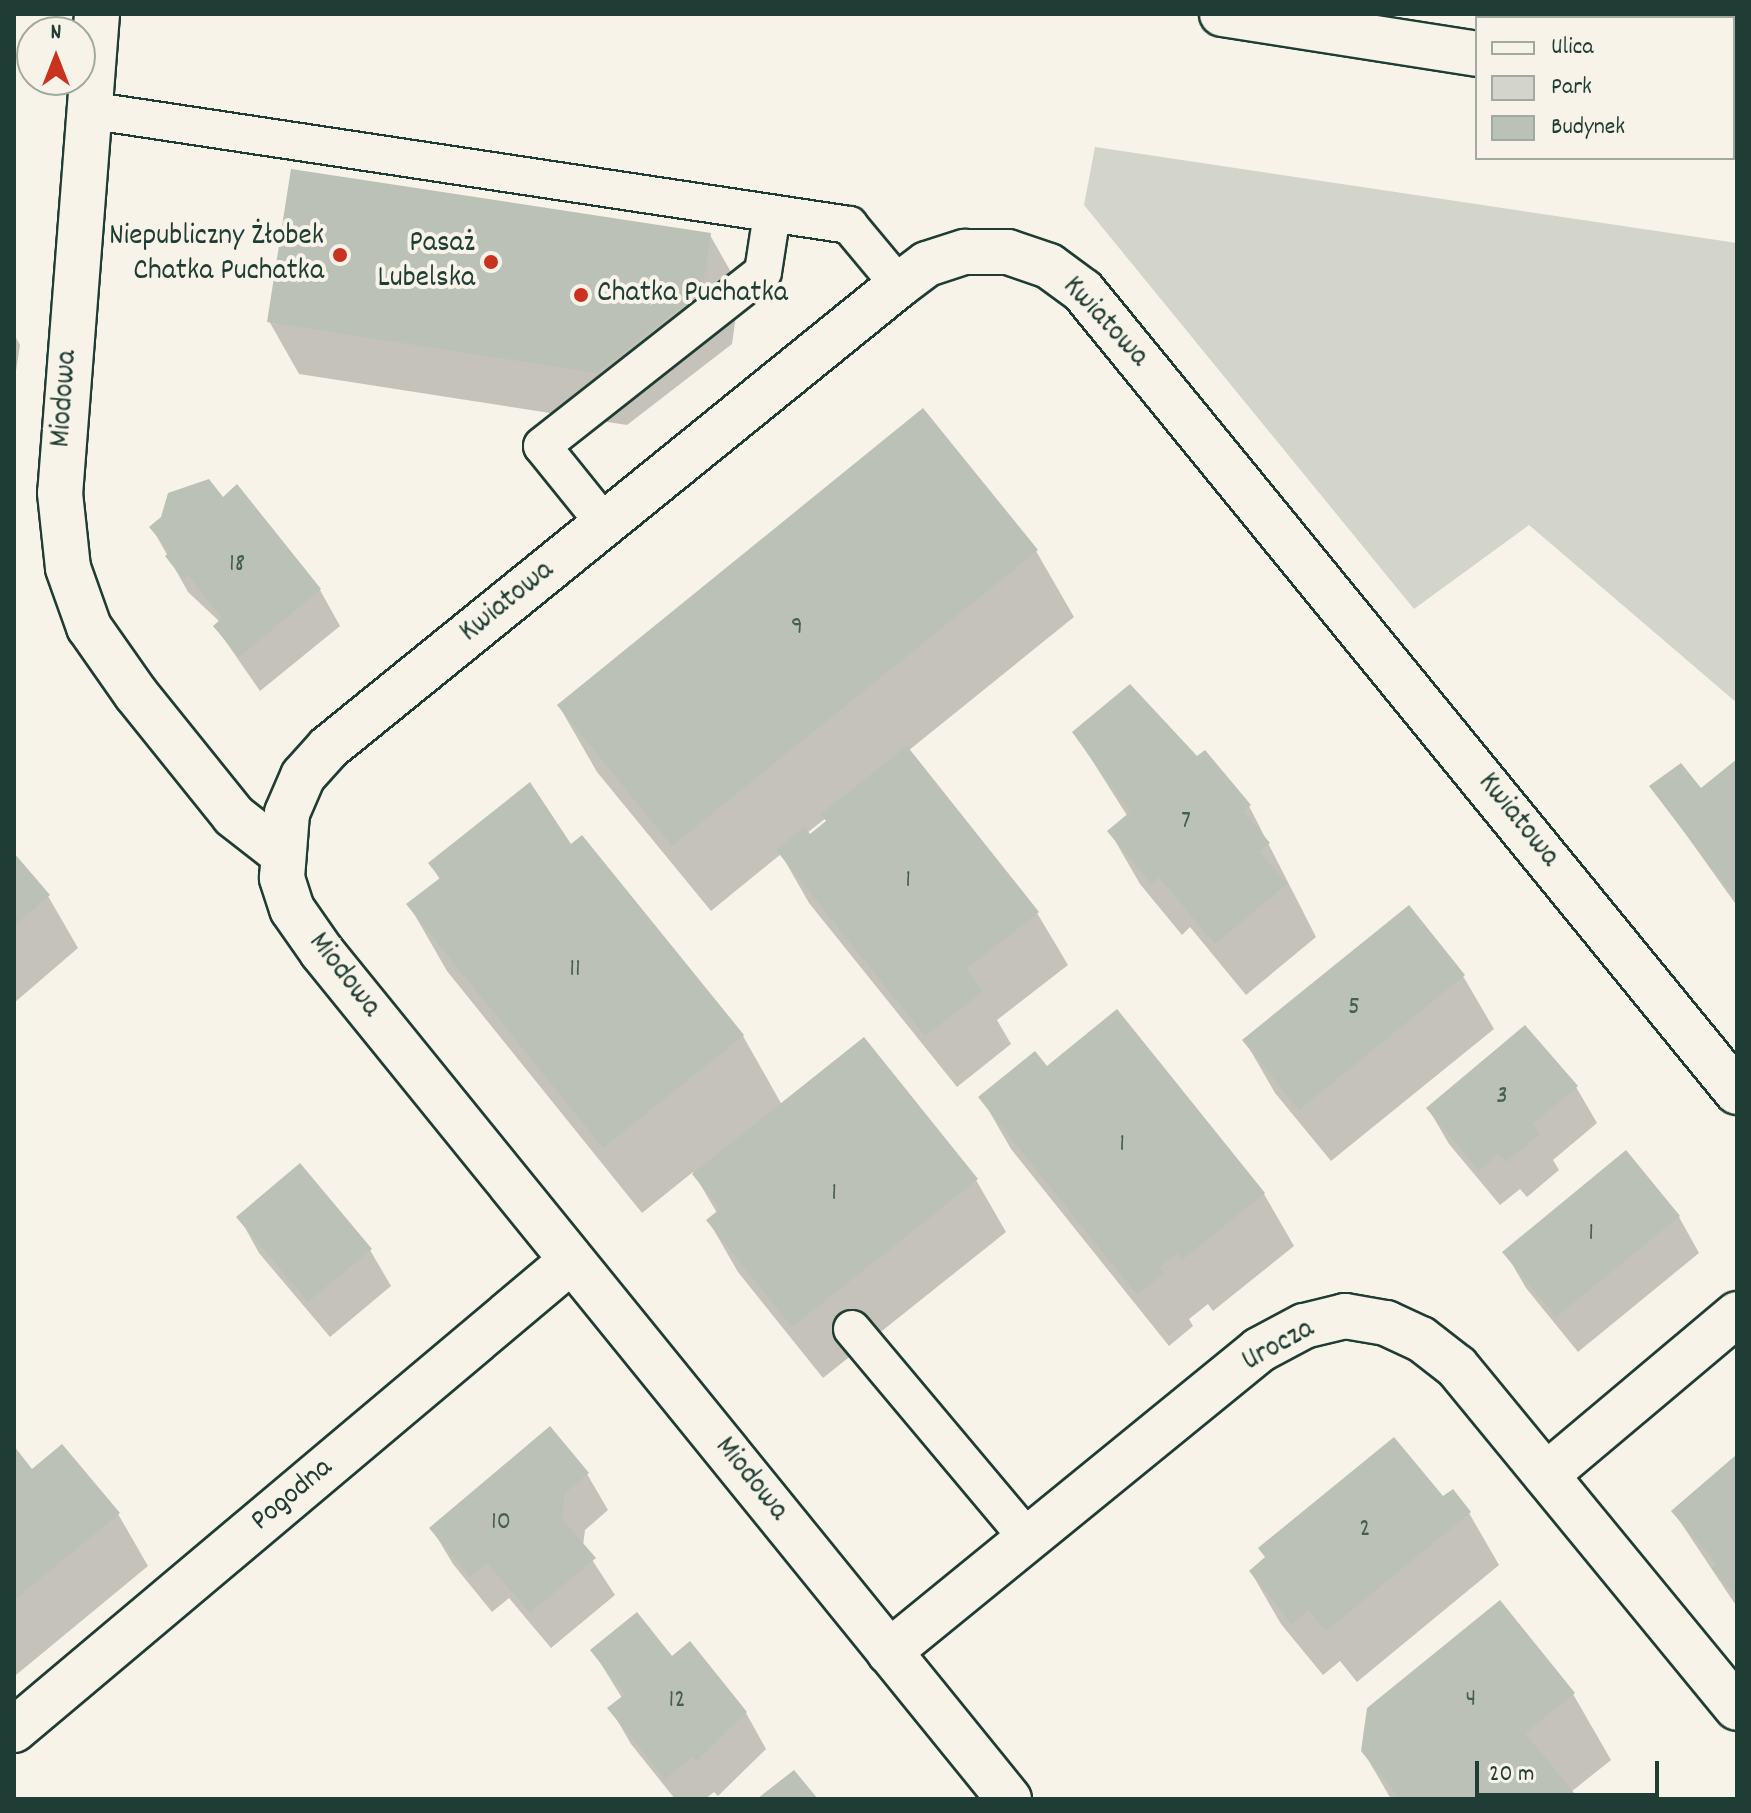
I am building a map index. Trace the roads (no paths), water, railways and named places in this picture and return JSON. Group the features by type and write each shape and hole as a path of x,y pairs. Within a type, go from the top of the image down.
{"street":[{"name":"Miodowa","path":"97,14 60,493 68,568 89,627 136,694 234,816 280,852 282,878 292,909 322,952 1009,1799"},
{"path":"1222,14 1475,54"},
{"name":"Kwiatowa","path":"280,852 287,813 303,776 328,748 927,264 965,252 1008,252 1049,266 1083,291 1737,1092"},
{"name":"Pogodna","path":"14,1730 571,1261"},
{"path":"1546,1475 1737,1314"},
{"name":"Urocza","path":"889,1652 1259,1350 1304,1326 1345,1316 1386,1323 1421,1339 1457,1367 1737,1708"}],"lane":[{"path":"88,110 849,225 899,285"},
{"path":"605,524 542,446 763,272 772,214"},
{"path":"852,1329 1028,1539"}],"place":[{"name":"Niepubliczny Żłobek Chatka Puchatka","path":"340,255"},
{"name":"Pasaż Lubelska","path":"491,262"},
{"name":"Chatka Puchatka","path":"581,295"}]}
